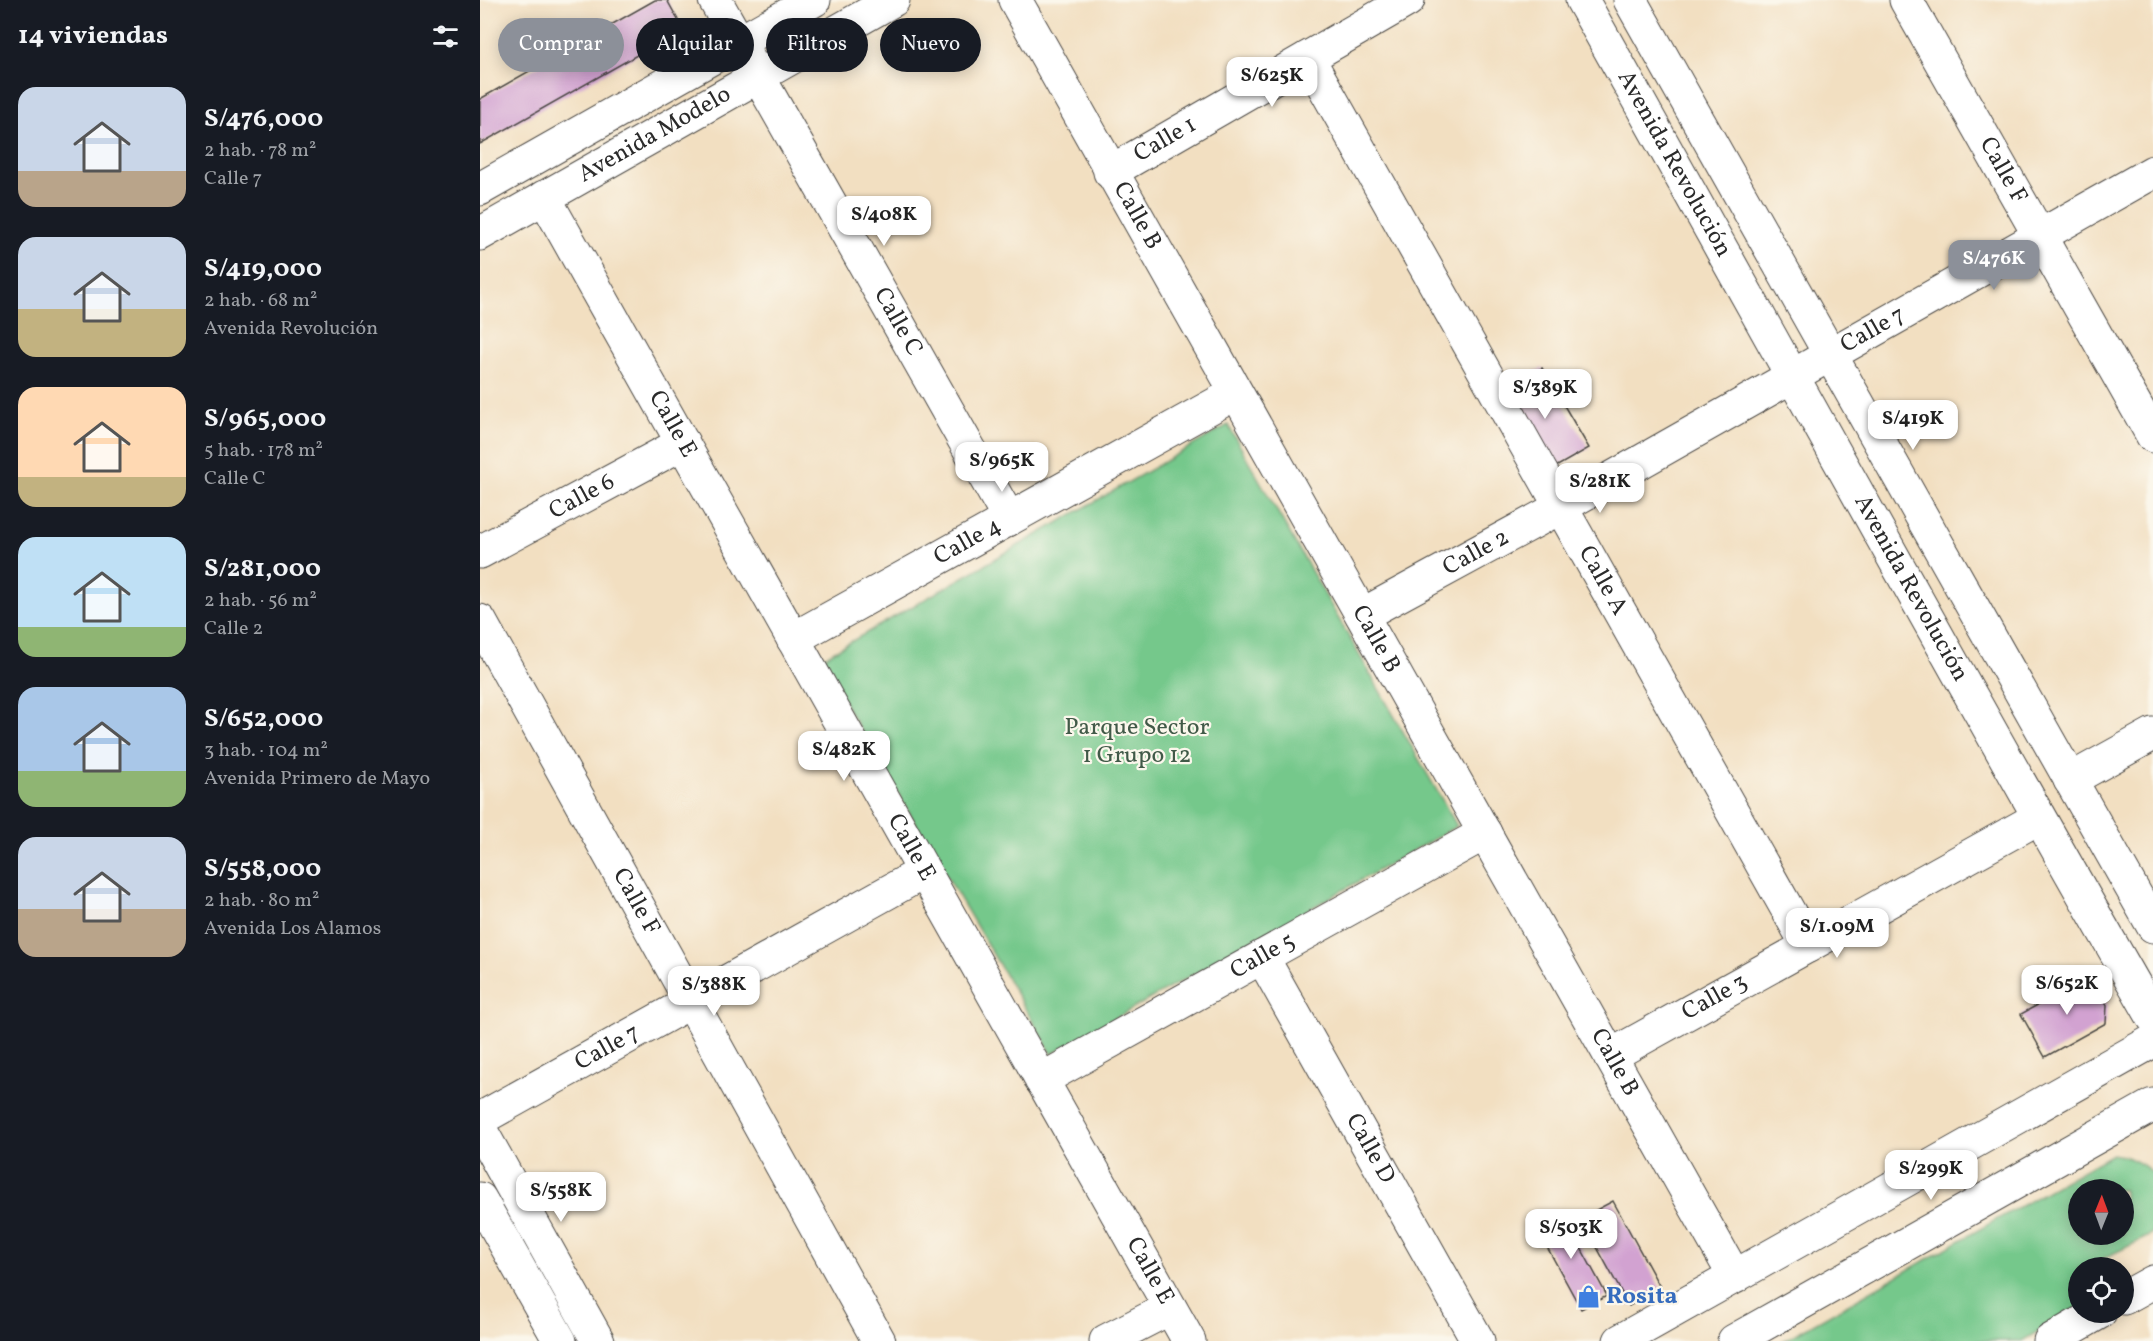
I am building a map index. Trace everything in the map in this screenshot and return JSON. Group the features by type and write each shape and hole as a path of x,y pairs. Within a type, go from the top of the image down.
{"street":[{"name":"Calle C","path":"715,0 725,18"},
{"name":"Avenida Modelo","path":"754,34 814,0"},
{"name":"Avenida Modelo","path":"480,234 893,0"},
{"name":"Calle B","path":"1015,0 1735,1277"},
{"name":"Calle 1","path":"1110,172 1408,0"},
{"name":"Avenida Revolución","path":"1582,0 2070,780 2153,926"},
{"name":"Avenida Revolución","path":"1630,0 2038,818 2153,1017"},
{"name":"Calle F","path":"1906,0 2153,436"},
{"name":"Calle A","path":"1308,58 1808,946"},
{"name":"Calle C","path":"754,69 1009,519"},
{"name":"Avenida Modelo","path":"480,189 686,72"},
{"name":"Calle 7","path":"1811,365 2153,172"},
{"name":"Calle E","path":"544,197 1189,1341"},
{"name":"Calle 2","path":"1362,615 1561,507 1811,365"},
{"name":"Calle 4","path":"793,639 1236,393"},
{"name":"Calle 6","path":"480,552 683,443"},
{"name":"Calle F","path":"480,621 879,1341"},
{"path":"2070,780 2153,734"},
{"name":"Calle 3","path":"1610,1056 2038,818"},
{"name":"Calle 5","path":"1041,1080 1485,834"},
{"name":"Calle 7","path":"480,1119 924,872"},
{"name":"Calle D","path":"1262,957 1478,1341"},
{"path":"1620,1341 2153,1041"},
{"path":"1734,1341 2153,1105"},
{"path":"480,1129 598,1341"},
{"path":"480,1199 560,1341"},
{"path":"2134,1292 2153,1282"},
{"path":"1106,1341 1170,1308"},
{"path":"2050,1341 2081,1323"}],"green space":[{"name":"Parque Sector 1 Grupo 12","path":"1228,425 1457,826 1052,1054 819,660"},
{"path":"2112,1154 2134,1160 2144,1166 2153,1173 2153,1232 2134,1243 2134,1179 2068,1179"},
{"path":"2068,1179 2068,1245 2131,1245 2106,1257 2068,1257 2068,1314 2022,1341 1783,1341"}],"building":[{"path":"655,0 667,0 677,18 636,18 636,56 624,62 623,18"},
{"path":"528,72 607,72 480,144 480,99"},
{"path":"1542,368 1589,448 1547,472 1500,391"},
{"path":"2091,976 2107,1005 2106,1023 2045,1057 2021,1014"},
{"path":"1613,1201 1661,1289 1629,1306 1581,1218"},
{"path":"1561,1211 1607,1296 1581,1309 1535,1225"}],"place":[{"name":"Rosita","path":"1588,1297"}]}
